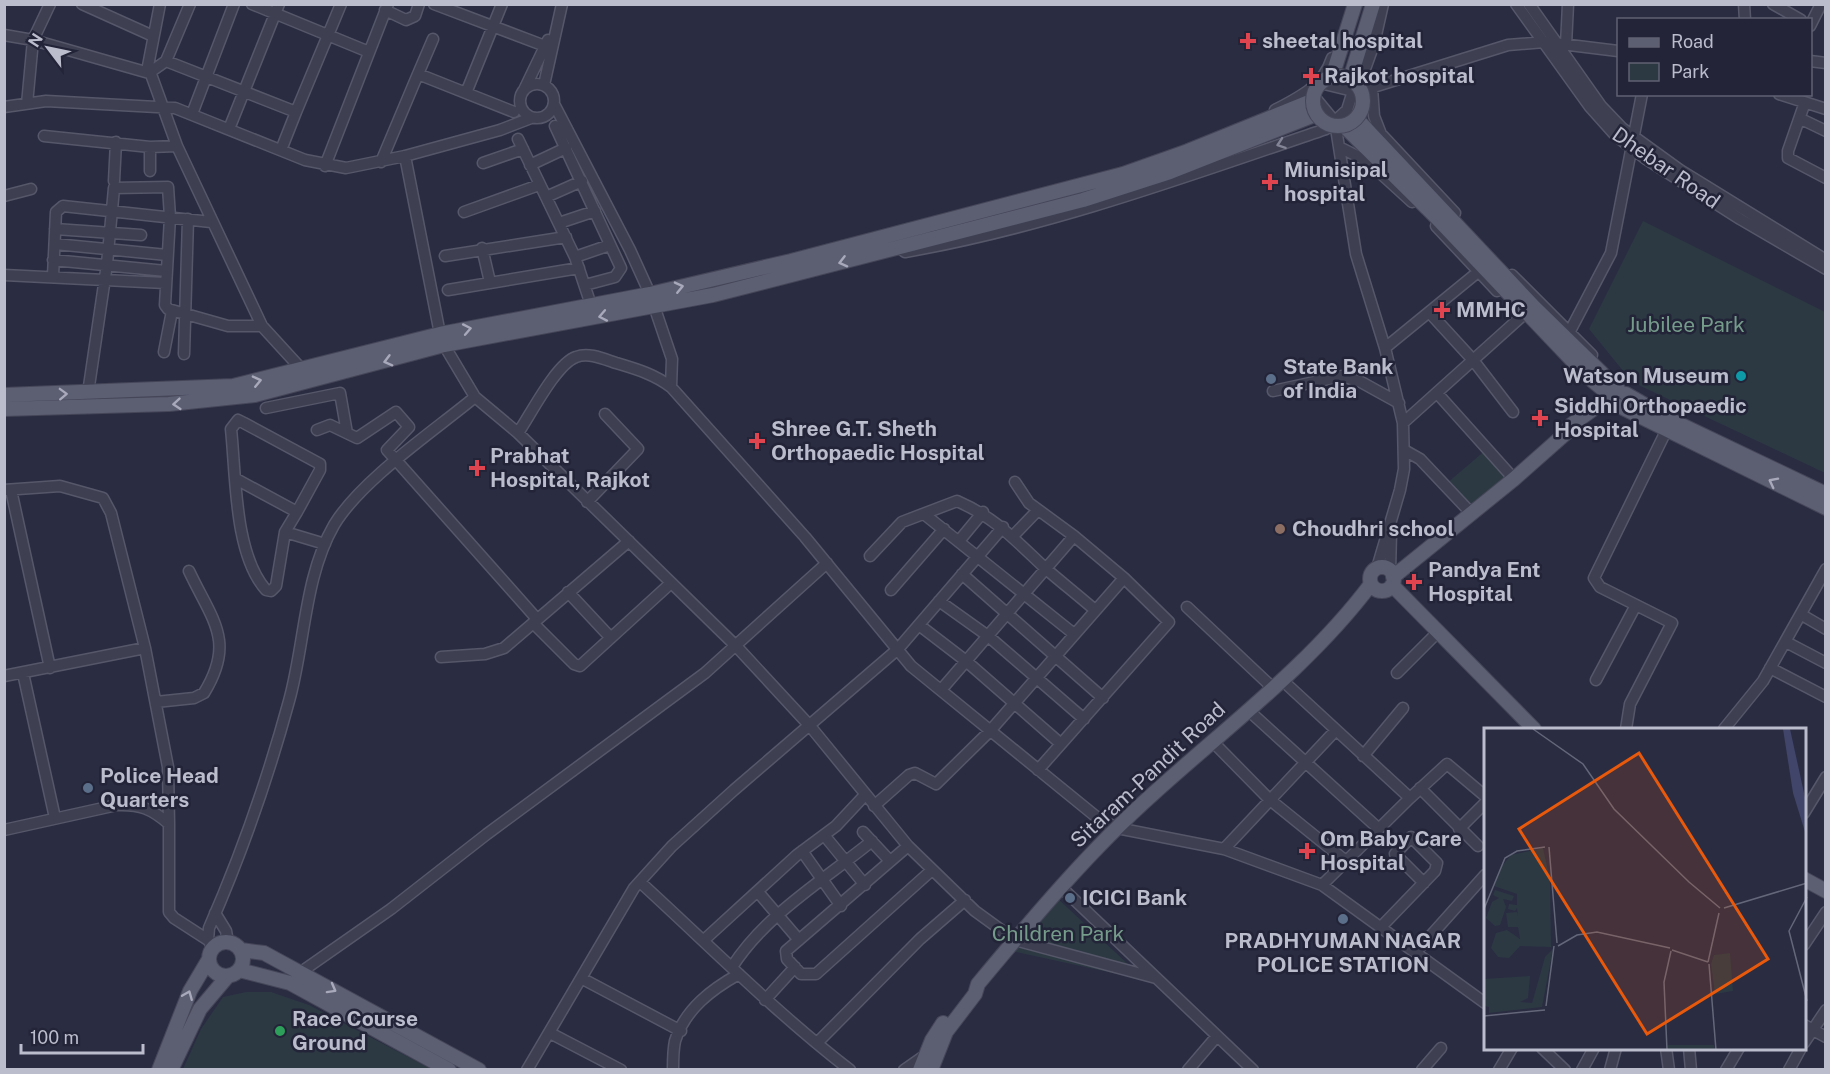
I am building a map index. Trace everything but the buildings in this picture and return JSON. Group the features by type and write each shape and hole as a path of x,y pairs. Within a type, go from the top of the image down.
{"main road":[{"path":"4,395 233,386 442,340 652,300 1123,174 1188,151 1313,91 1332,77 1356,4"},
{"path":"1352,85 1373,4"},
{"path":"1332,77 1352,85 1357,84 1363,98 1356,118"},
{"path":"1313,91 1317,114 1328,124 1339,124 1356,118"},
{"path":"4,409 169,404 255,395 310,382 442,340 591,305 713,295 901,248 1127,187 1317,114"},
{"path":"1356,118 1591,371"},
{"path":"1339,124 1603,382 1616,398 1826,508"},
{"name":"Sitaram-Pandit Road","path":"931,1070 946,1032 975,994 978,984 1117,828 1278,684 1354,606 1384,579 1472,514 1566,433 1571,425 1616,398"},
{"path":"1669,425 1819,488 1826,494"},
{"path":"1384,579 1439,631 1533,728"},
{"path":"1806,880 1826,891"},
{"path":"159,1070 190,991 210,949 228,942 241,950 264,953 479,1070"},
{"path":"210,949 212,970 290,983 449,1070"},
{"path":"171,1070 200,1009 243,960 241,950"},
{"path":"922,1063 943,1022 969,989 978,984"}],"street":[{"path":"27,104 33,40 50,4"},
{"path":"160,4 148,57 149,73 177,146 261,326 302,369 310,382"},
{"path":"149,73 166,61 190,4"},
{"path":"192,114 234,4"},
{"path":"252,4 277,9 369,52"},
{"path":"280,150 341,4"},
{"path":"326,166 387,7 406,20 415,16 418,4"},
{"path":"434,4 545,46"},
{"path":"466,93 502,4"},
{"path":"544,85 562,4"},
{"path":"1313,91 1329,66 1350,4"},
{"path":"1383,4 1374,44 1361,80 1352,85 1347,110 1339,124 1339,147 1356,254 1385,348 1403,423 1404,450 1400,490 1390,530 1380,551 1384,579"},
{"name":"Dhebar Road","path":"1516,4 1590,107 1633,150 1740,219 1826,269"},
{"name":"Dhebar Road","path":"1529,4 1562,44 1601,105 1635,138 1745,212 1826,260"},
{"path":"1562,44 1568,4"},
{"path":"1773,4 1798,18"},
{"path":"1812,23 1821,4"},
{"path":"85,5 153,36"},
{"path":"229,129 277,9"},
{"path":"500,130 517,110 524,90 558,21"},
{"path":"4,34 149,73"},
{"path":"381,162 433,39"},
{"path":"1313,91 1352,85 1372,88 1508,45 1545,42 1617,51"},
{"path":"166,61 296,112"},
{"path":"418,74 517,110 531,118"},
{"path":"524,90 536,84 544,85 553,93 554,104 630,250 652,300 672,359 671,387"},
{"path":"1339,147 1359,156 1381,173 1424,213 1478,272 1589,384 1603,382 1604,368 1570,331 1504,267 1381,134 1374,117 1372,88"},
{"path":"1313,91 1339,124"},
{"path":"1570,331 1611,253 1633,150 1642,96"},
{"path":"1784,96 1804,105 1826,109"},
{"path":"4,107 46,101 175,108 280,150 326,166 346,168 405,156 500,130 531,118 545,117 554,104"},
{"path":"1804,105 1788,151 1788,158 1826,178"},
{"path":"1801,119 1826,131"},
{"path":"901,248 905,252 927,248 1028,223 1148,189 1339,124"},
{"path":"555,126 621,268 615,278 585,285"},
{"path":"44,136 150,147 177,146"},
{"path":"518,139 575,256 591,305"},
{"path":"114,181 116,142"},
{"path":"150,147 150,171"},
{"path":"530,165 566,148"},
{"path":"483,164 523,149"},
{"path":"405,156 442,340 475,397 518,433 737,647 810,726 908,846 987,921 1015,940 1156,978"},
{"path":"546,197 582,181"},
{"path":"464,212 539,184"},
{"path":"88,393 107,264 114,188 168,187 170,217 163,237 167,255 165,305 172,311 228,326 261,326"},
{"path":"4,196 31,189"},
{"path":"53,276 56,212 63,206 211,222"},
{"path":"559,223 595,211"},
{"path":"184,354 188,219"},
{"path":"56,229 141,235"},
{"path":"446,256 482,248 566,237"},
{"path":"55,244 167,255"},
{"path":"575,256 610,244"},
{"path":"482,248 490,282"},
{"path":"53,260 166,271"},
{"path":"448,290 579,268"},
{"path":"1385,348 1478,272"},
{"path":"4,275 53,276 104,282 165,283"},
{"path":"164,352 172,311"},
{"path":"1430,313 1473,360 1513,412"},
{"path":"1403,423 1522,316"},
{"path":"518,433 562,366 574,357 599,357 646,372 671,387 827,563 911,666 1099,819 1117,828 1224,849 1322,885 1484,1002"},
{"path":"1273,391 1342,376 1361,382 1399,403"},
{"path":"266,408 340,393 347,433"},
{"path":"1437,393 1514,479"},
{"path":"210,949 209,928 247,829 290,699 313,585 325,544 335,524 353,502 395,462 475,397"},
{"path":"317,430 330,425 357,438 396,412 408,427 387,450 395,462 574,664 580,666 671,583"},
{"path":"587,502 638,448 605,414"},
{"path":"238,420 320,464 320,470 297,512 285,532 276,586 271,591 266,590 259,582 238,519 231,429 238,420"},
{"path":"1626,728 1630,705 1672,623 1600,587 1594,578 1669,425"},
{"path":"1404,450 1426,465 1472,514"},
{"path":"236,479 297,512"},
{"path":"1015,482 1029,503 1074,536 1124,578 1168,622 1038,770"},
{"path":"50,668 8,490 60,486 94,494 107,504 145,648 168,767 169,912 210,949"},
{"path":"870,556 902,522 957,501 982,512 1003,526 1046,569 1095,610"},
{"path":"1013,536 1038,510"},
{"path":"960,541 982,512"},
{"path":"924,514 1074,634"},
{"path":"527,1070 606,933 640,882 672,846 734,790 898,649 1003,526"},
{"path":"891,590 944,530"},
{"path":"285,532 325,544"},
{"path":"941,690 1074,536"},
{"path":"441,657 496,652 629,541"},
{"path":"301,972 391,909 488,834 656,711 737,647 827,563"},
{"path":"1725,728 1770,668 1821,587 1826,568"},
{"path":"156,702 194,698 204,693 218,660 220,634 189,572"},
{"path":"962,574 1103,698"},
{"path":"874,806 909,775 915,773 936,784 990,731 1124,578"},
{"path":"568,592 610,637"},
{"path":"939,601 988,636 1084,719"},
{"path":"1596,680 1636,605"},
{"path":"1187,607 1336,730 1410,798"},
{"path":"1802,615 1826,629"},
{"path":"918,625 966,661 1061,744"},
{"path":"1397,673 1439,631"},
{"path":"1786,642 1826,663"},
{"path":"4,676 145,648"},
{"path":"1770,668 1826,697"},
{"path":"23,673 55,818"},
{"path":"1363,756 1403,708"},
{"path":"1248,710 1379,829"},
{"path":"1224,849 1336,730"},
{"path":"1213,742 1269,799 1347,862"},
{"path":"1322,885 1447,764 1484,795"},
{"path":"1806,810 1826,777"},
{"path":"1420,788 1478,846"},
{"path":"704,940 802,851 824,835 865,795"},
{"path":"4,830 117,805 136,804 149,808 170,824"},
{"path":"1459,829 1484,804"},
{"path":"863,832 890,861"},
{"path":"824,835 866,885"},
{"path":"672,1070 675,1041 703,996 736,971 748,942 821,877 846,862 872,841"},
{"path":"908,846 866,885 786,951 787,959 801,974 816,974 932,870"},
{"path":"802,851 841,906"},
{"path":"1416,952 1484,876"},
{"path":"640,882 765,1000 850,1070"},
{"path":"1381,927 1424,883"},
{"path":"1062,888 1253,1070"},
{"path":"758,892 799,940"},
{"path":"817,1043 920,939 965,900"},
{"path":"1806,942 1826,912"},
{"path":"215,913 226,931 228,942"},
{"path":"765,1000 795,967"},
{"path":"581,978 681,1031"},
{"path":"1826,1010 1809,1027 1826,1037"},
{"path":"550,1033 621,1070"},
{"path":"1188,1070 1217,1036"},
{"path":"1422,1070 1441,1048"},
{"path":"1499,1070 1511,1050"},
{"path":"1544,1050 1565,1070"},
{"path":"1582,1070 1593,1050"},
{"path":"1610,1070 1615,1050"},
{"path":"1666,1050 1669,1070"},
{"path":"1689,1050 1691,1070"},
{"path":"1726,1070 1738,1050"},
{"path":"1789,1070 1800,1050"},
{"path":"904,1070 922,1063"}],"green space":[{"name":"Jubilee Park","path":"1643,221 1825,312 1825,473 1632,382 1589,329"},
{"path":"1487,449 1514,479 1472,514 1447,483"},
{"name":"Children Park","path":"1055,896 1145,980 1007,950"},
{"name":"Race Course Ground","path":"246,992 271,992 309,1005 431,1069 183,1069 201,1029 223,997"}],"place":[{"name":"sheetal hospital","path":"1248,41"},
{"name":"Rajkot hospital","path":"1311,76"},
{"name":"Miunisipal hospital","path":"1270,182"},
{"name":"MMHC","path":"1442,310"},
{"name":"Watson Museum","path":"1741,376"},
{"name":"State Bank of India","path":"1271,379"},
{"name":"Siddhi Orthopaedic Hospital","path":"1540,418"},
{"name":"Shree G.T. Sheth Orthopaedic Hospital","path":"757,441"},
{"name":"Prabhat Hospital, Rajkot","path":"477,468"},
{"name":"Choudhri school","path":"1280,529"},
{"name":"Pandya Ent Hospital","path":"1414,582"},
{"name":"Police Head Quarters","path":"88,788"},
{"name":"Om Baby Care Hospital","path":"1307,851"},
{"name":"ICICI Bank","path":"1070,898"},
{"name":"PRADHYUMAN NAGAR POLICE STATION","path":"1343,919"},
{"name":"Race Course Ground","path":"280,1031"}]}
